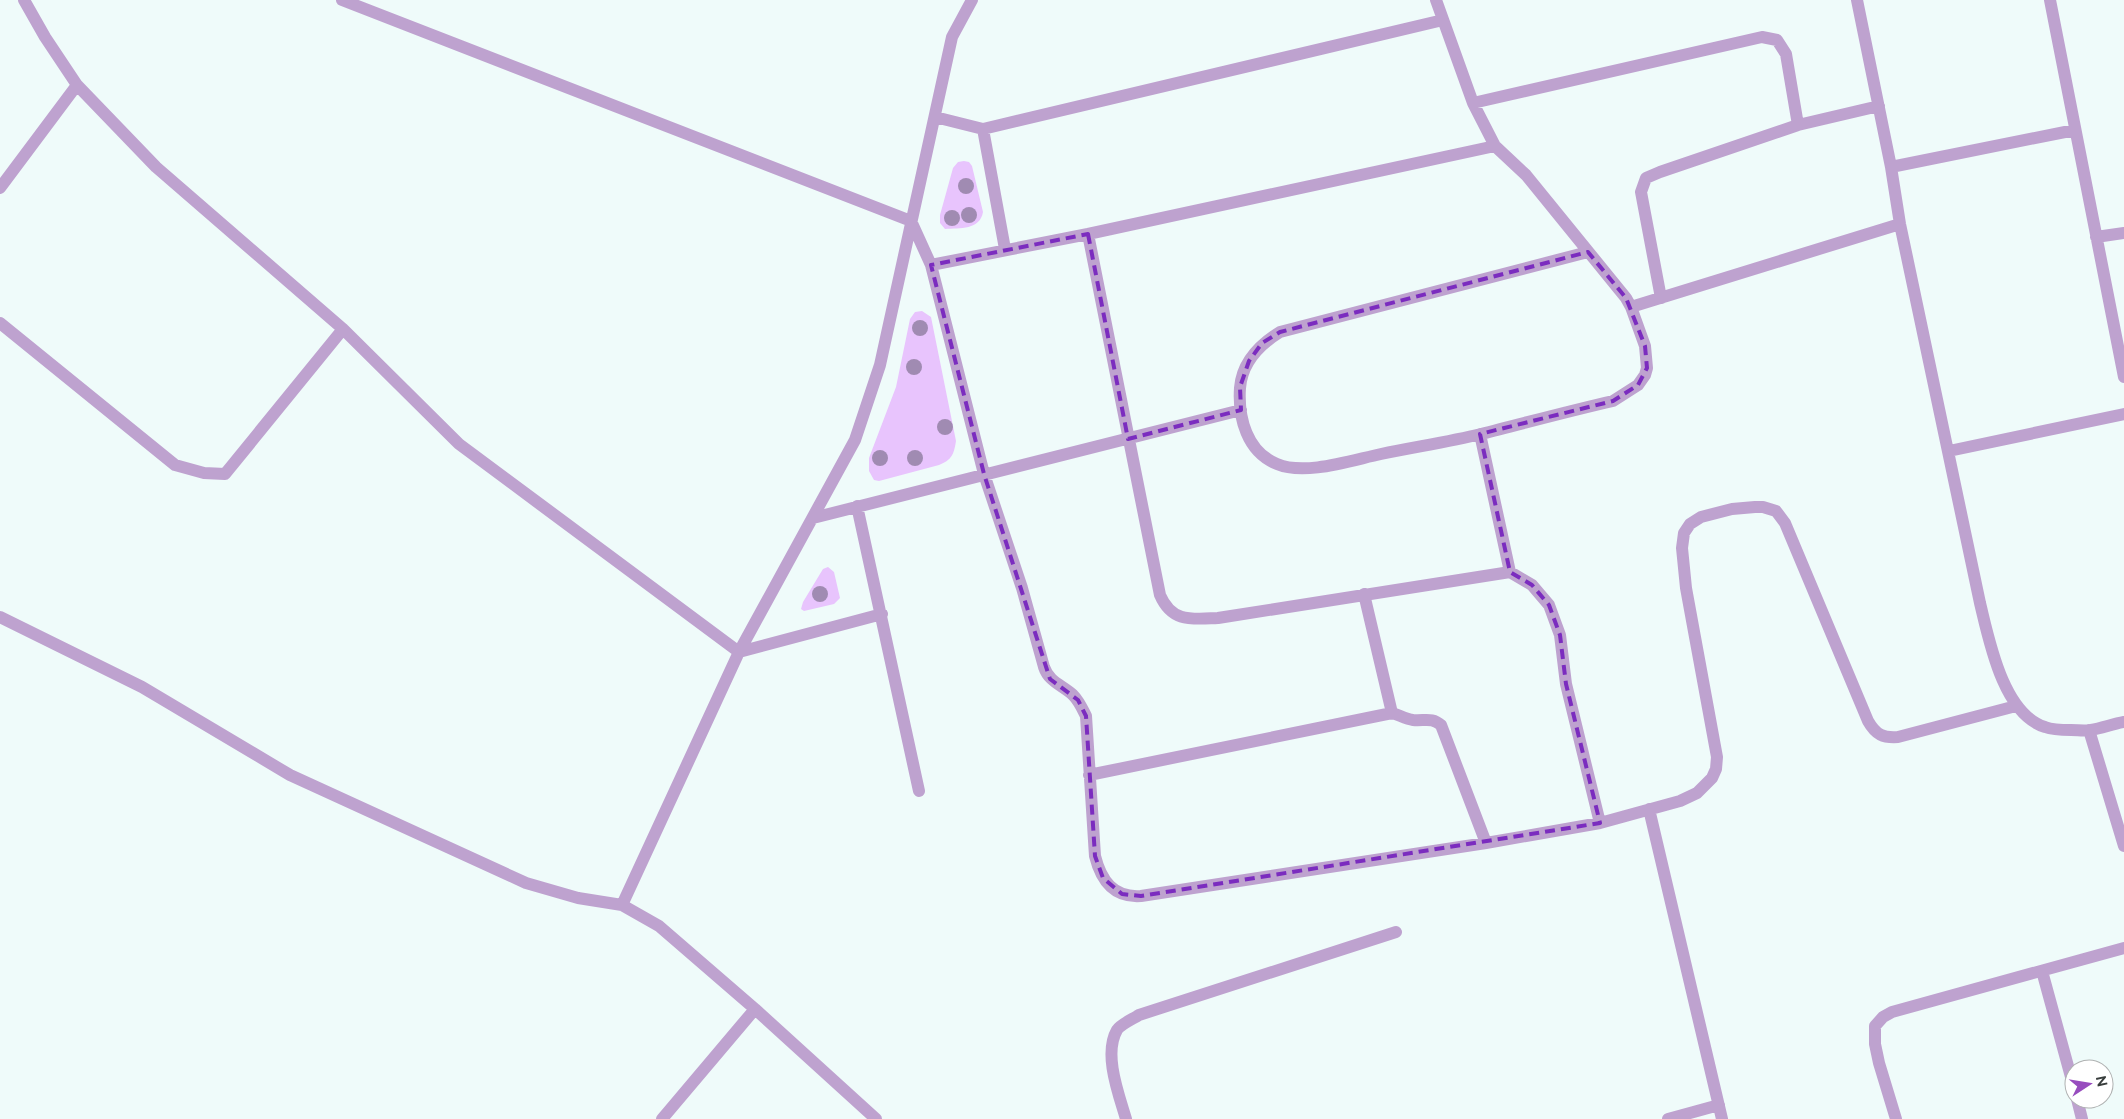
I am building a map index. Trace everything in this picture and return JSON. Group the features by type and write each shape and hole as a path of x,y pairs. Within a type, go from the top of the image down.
{"street":[{"path":"24,0 45,37 77,85 156,167 343,329 459,444 739,652"},
{"path":"342,0 911,221 931,265 984,474 1022,588 1047,675 1078,700 1086,716 1095,856 1102,878 1114,891 1132,896 1486,843 1600,823 1680,801 1697,793 1712,778 1716,769 1716,749 1686,588 1682,548 1684,533 1690,524 1701,517 1732,509 1756,507 1771,509 1780,515 1790,533 1868,721 1877,734 1887,738 1898,737 2016,706"},
{"path":"622,905 739,652 855,440 880,365 952,37 972,0"},
{"path":"1436,0 1472,103 1495,146 1526,175 1626,298 1645,346 1647,361 1645,375 1638,386 1613,401 1480,434 1302,469 1278,465 1263,457 1252,445 1246,434 1241,410 1240,387 1249,361 1262,343 1280,332 1588,252"},
{"path":"1857,0 1880,106 1900,224 1988,635 2001,673 2016,706 2028,718 2044,727 2058,730 2089,730 2124,722"},
{"path":"2050,0 2124,377"},
{"path":"935,117 983,129 1443,20"},
{"path":"1472,103 1762,38 1777,40 1786,54 1798,125"},
{"path":"0,188 77,85"},
{"path":"1661,298 1641,192 1646,178 1798,125 1880,106"},
{"path":"983,129 1005,250"},
{"path":"1891,167 2075,130"},
{"path":"931,265 1088,234 1495,146"},
{"path":"1631,307 1900,224"},
{"path":"2096,237 2124,232"},
{"path":"1088,234 1128,439 1160,595 1164,605 1182,618 1218,618 1510,572 1532,585 1549,605 1556,623 1560,635 1566,684 1600,823"},
{"path":"0,323 175,466 204,474 225,474 343,329"},
{"path":"813,518 1241,410"},
{"path":"1949,451 2124,414"},
{"path":"1480,434 1510,572"},
{"path":"857,506 919,791"},
{"path":"1364,594 1392,713"},
{"path":"739,652 882,614"},
{"path":"0,616 142,687 290,775 526,883 578,898 622,905 659,926 755,1009 876,1119"},
{"path":"1089,774 1392,713 1414,720 1436,720 1441,725 1486,843"},
{"path":"2089,730 2124,846"},
{"path":"1649,809 1722,1119"},
{"path":"1126,1119 1114,1074 1111,1052 1117,1029 1140,1015 1396,932"},
{"path":"1896,1119 1875,1044 1875,1026 1878,1021 1892,1012 2124,948"},
{"path":"2042,971 2066,1059"},
{"path":"662,1119 755,1009"},
{"path":"1668,1119 1719,1105"}],"highlighted area":[{"path":"1088,234 1128,439 1241,410 1240,387 1249,361 1262,343 1280,332 1588,252 1626,298 1645,346 1647,368 1638,385 1613,401 1480,434 1510,572 1532,585 1549,605 1560,635 1566,684 1600,823 1141,896 1122,894 1103,878 1095,856 1086,716 1078,700 1050,679 984,474 931,265"}],"shaded area":[{"path":"958,162 969,162 972,166 983,212 981,218 974,225 945,229 940,223 940,215 953,168"},
{"path":"922,311 931,317 956,441 954,450 950,459 939,465 879,481 874,480 869,471 869,458 896,387 910,319 915,312"},
{"path":"828,567 834,572 840,598 834,604 804,611 801,609 803,602 823,569"}]}
